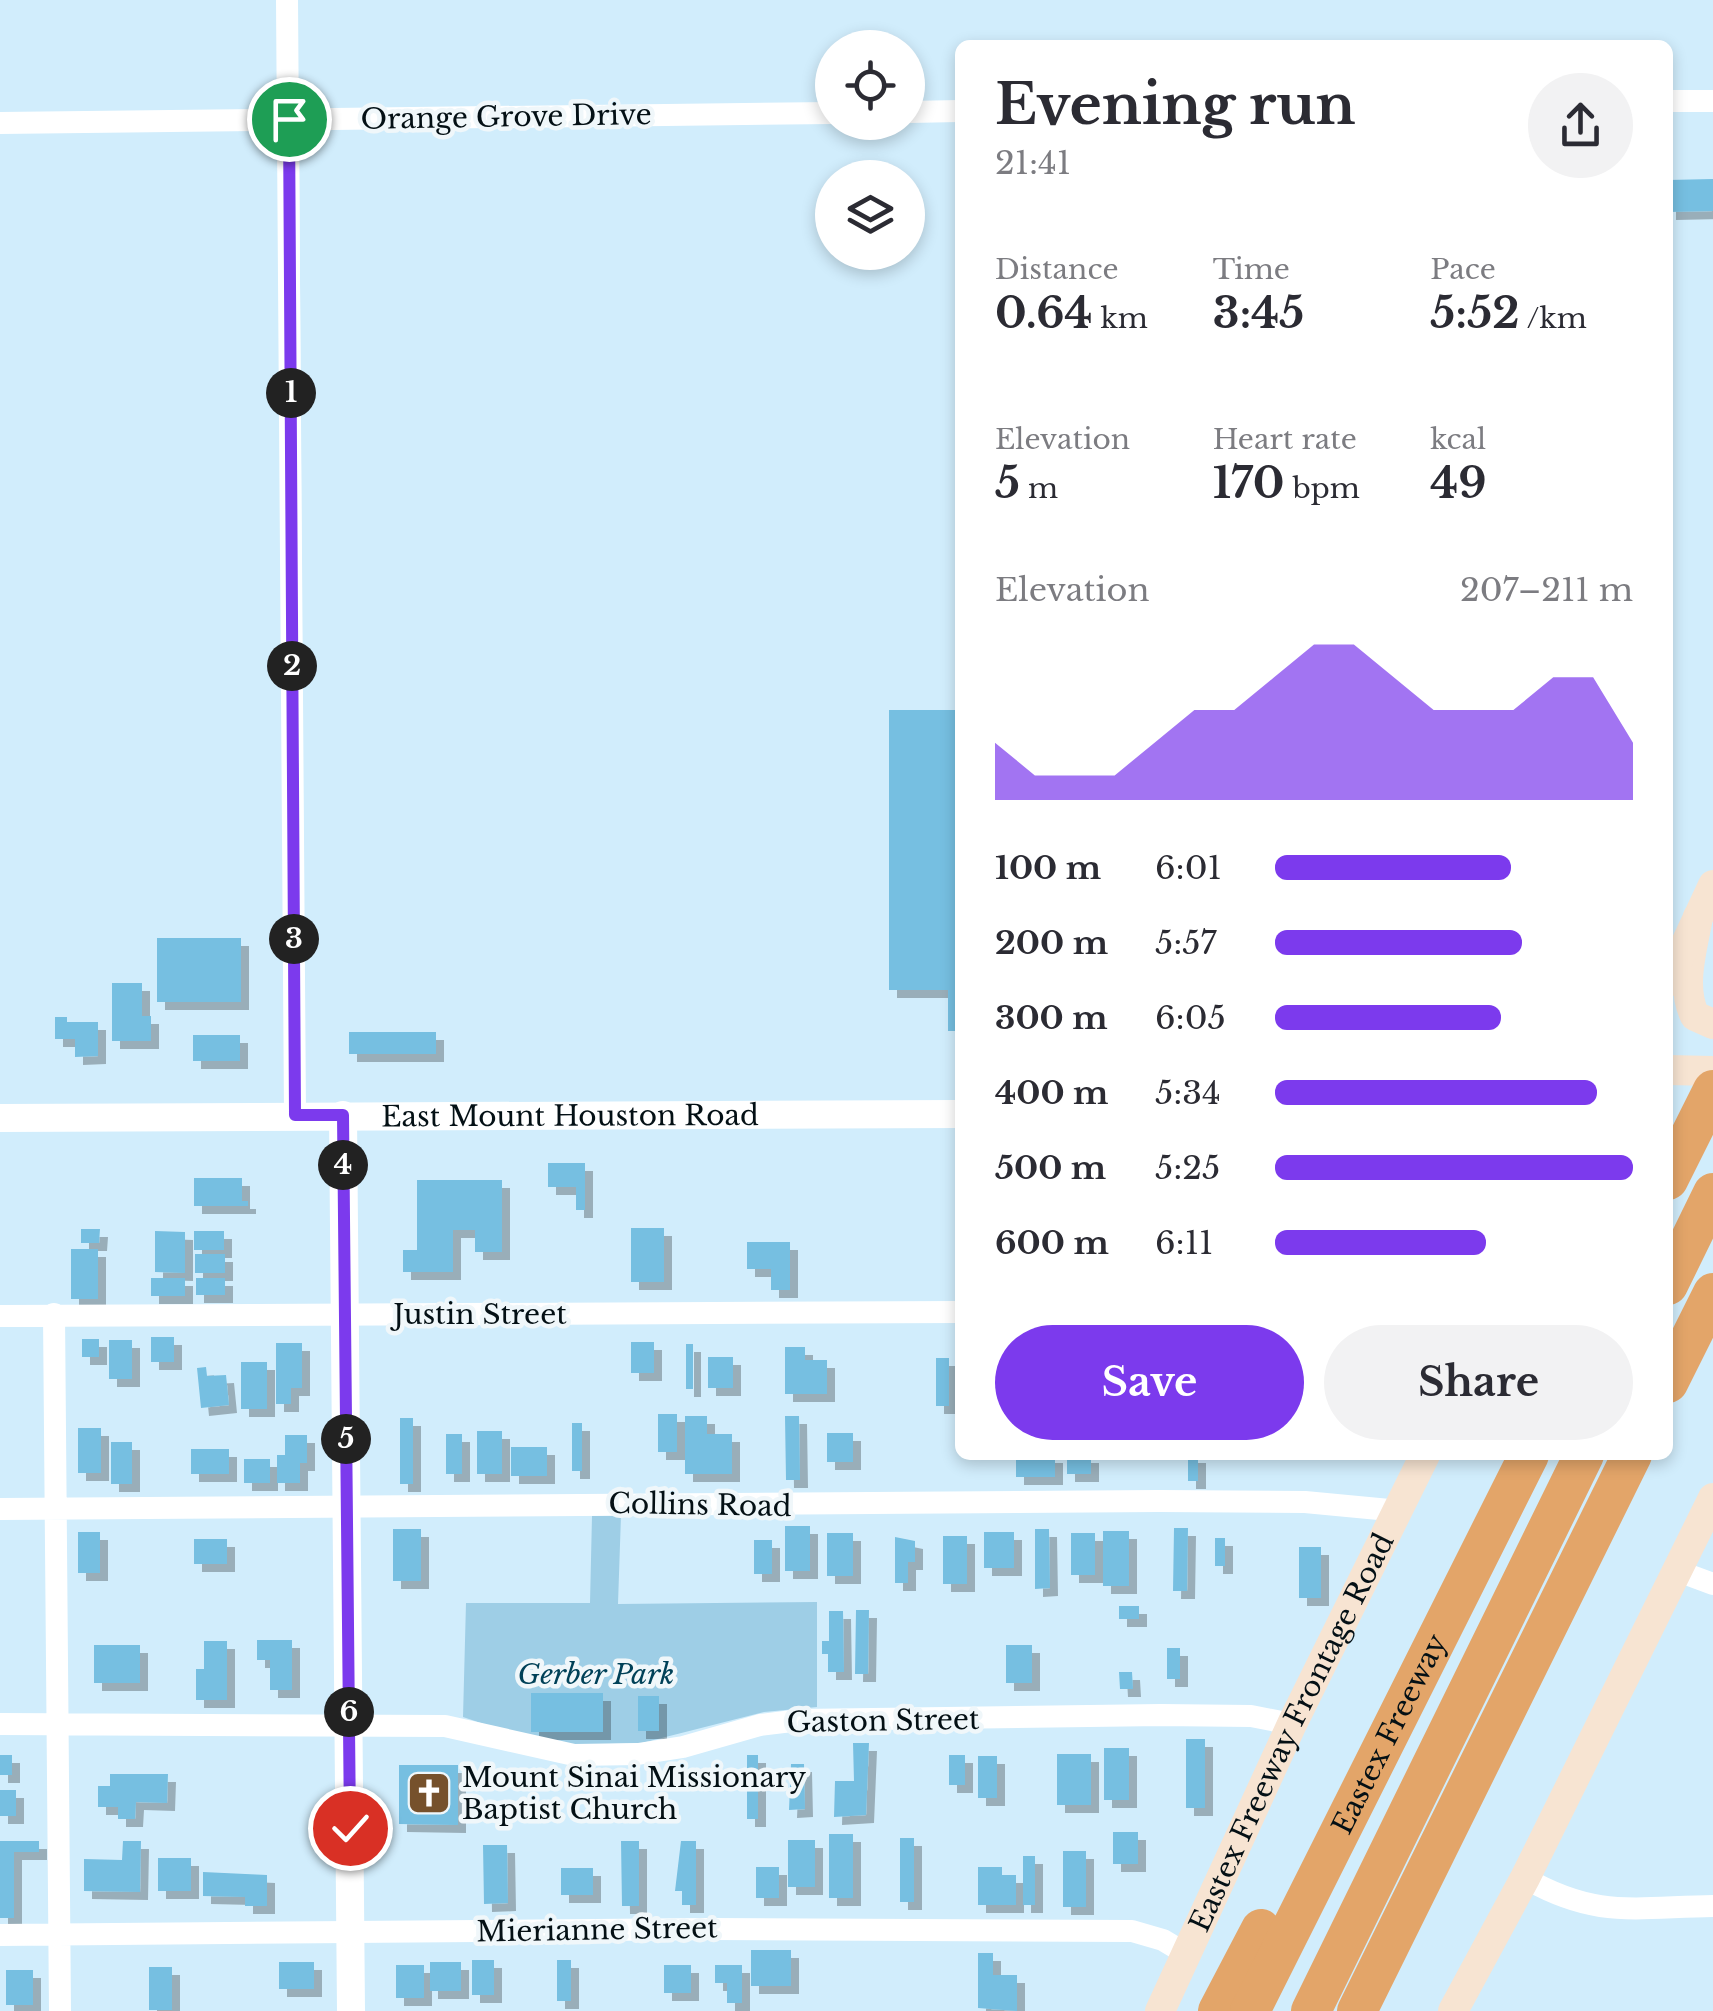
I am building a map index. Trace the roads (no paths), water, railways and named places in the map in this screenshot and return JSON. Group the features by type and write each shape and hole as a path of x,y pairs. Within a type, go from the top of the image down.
{"highway":[{"path":"1673,1169 1713,1090"},
{"path":"1676,1267 1713,1193"},
{"path":"1673,1374 1713,1293"},
{"name":"Eastex Freeway","path":"1250,2011 1526,1460"},
{"path":"1310,2011 1582,1460"},
{"path":"1357,2011 1630,1460"},
{"path":"1218,2011 1370,1720 1420,1673"},
{"path":"1385,2011 1423,1924 1445,1833"}],"main road":[{"path":"1673,971 1713,885"},
{"path":"1698,916 1690,961 1690,1004 1695,1016 1713,1024"},
{"path":"1673,1070 1713,1071"},
{"path":"1673,1130 1713,1131"},
{"path":"1673,1179 1713,1178"},
{"name":"Eastex Freeway Frontage Road","path":"1160,2011 1292,1724 1423,1460"},
{"path":"1453,2011 1525,1878 1713,1498"}],"street":[{"path":"287,0 295,1115"},
{"path":"1673,101 1713,101"},
{"path":"925,112 955,111"},
{"name":"Orange Grove Drive","path":"0,123 815,112"},
{"name":"East Mount Houston Road","path":"0,1118 955,1114"},
{"path":"343,1115 351,2011"},
{"name":"Justin Street","path":"0,1316 955,1312"},
{"path":"54,1314 60,2011"},
{"name":"Collins Road","path":"0,1509 882,1506 1160,1501 1305,1502 1400,1511"},
{"path":"1678,1571 1713,1584"},
{"name":"Gaston Street","path":"0,1724 445,1726 574,1755 653,1752 760,1724 800,1720 1179,1715 1251,1716 1292,1724"},
{"path":"1525,1878 1571,1903 1592,1908 1713,1906"},
{"name":"Mierianne Street","path":"0,1935 1132,1931 1163,1940 1188,1954"}],"place":[{"name":"Mount Sinai Missionary Baptist Church","path":"429,1793"}],"park label":[{"name":"Gerber Park","path":"596,1674"}]}
